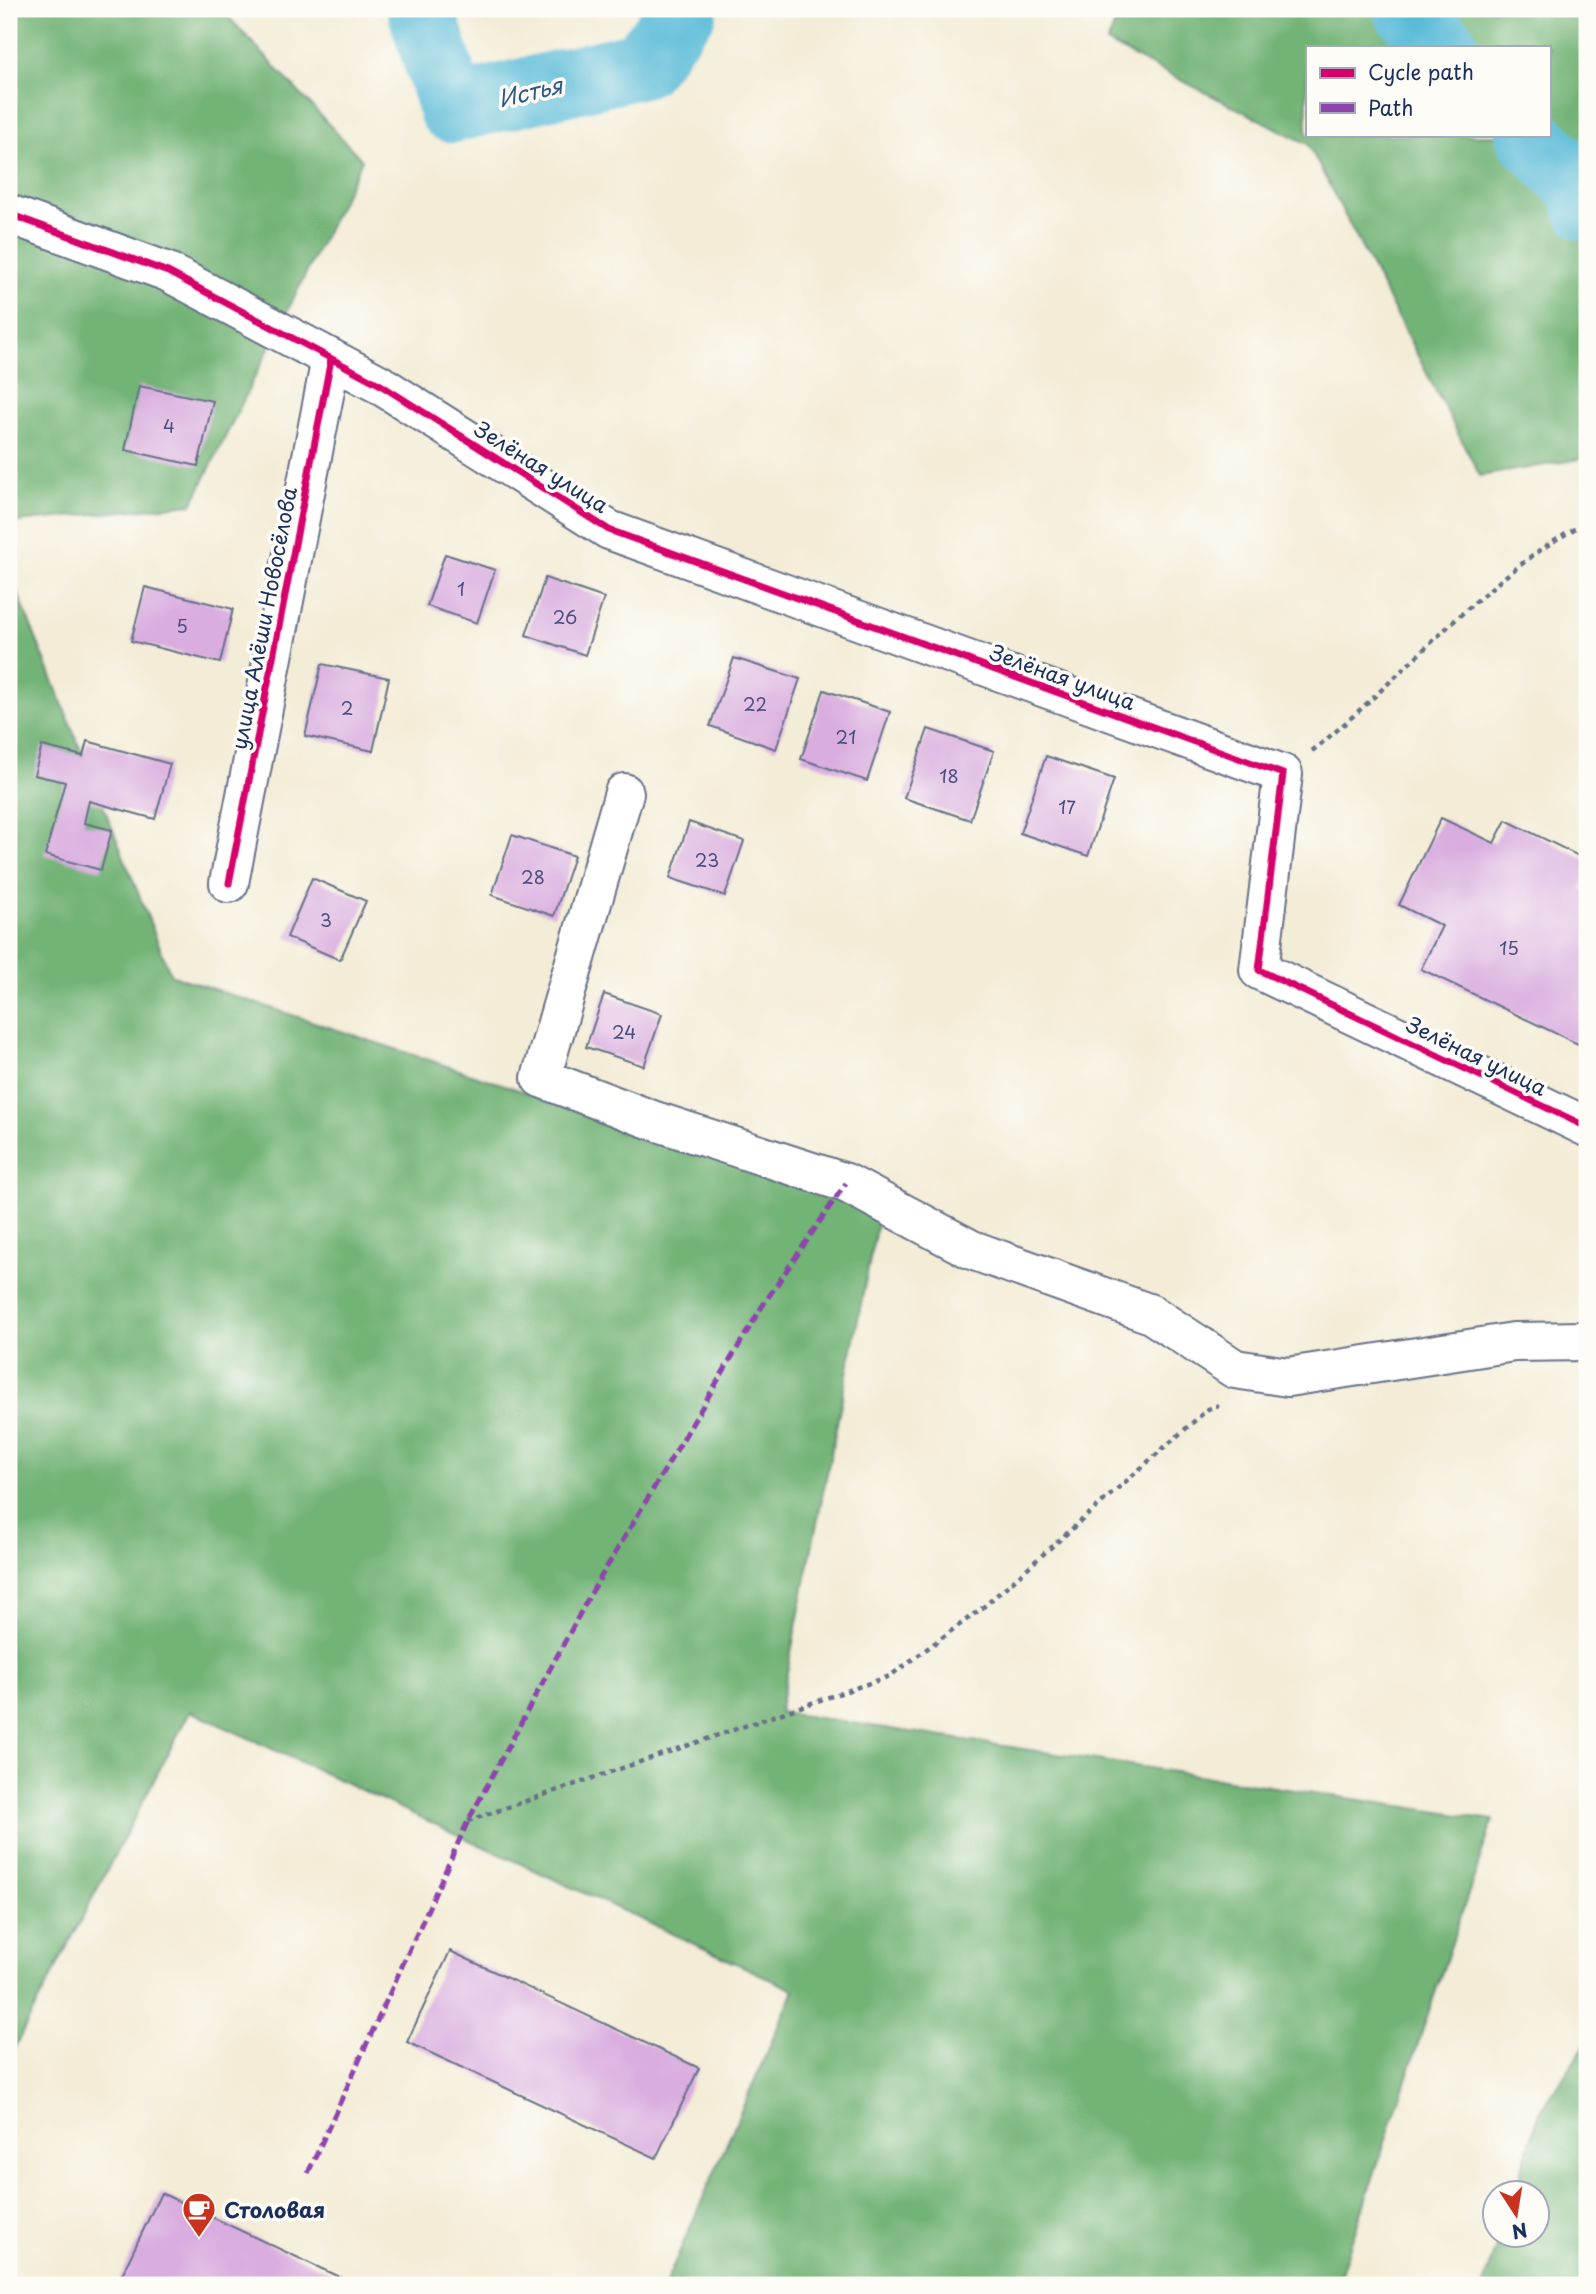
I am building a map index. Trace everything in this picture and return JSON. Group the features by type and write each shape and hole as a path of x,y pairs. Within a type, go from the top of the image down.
{"street":[{"name":"Зелёная улица","path":"9,214 168,272 379,384 609,530 1283,774 1259,970 1587,1127"},
{"name":"улица Алёши Новосёлова","path":"229,883 331,359"},
{"path":"624,793 541,1078 652,1121 846,1183 972,1250 1151,1314 1235,1369 1288,1377 1514,1342 1587,1341"}],"path":[{"path":"1283,774 1354,717 1455,619 1557,538 1587,522"},
{"path":"468,1821 890,1676 981,1609 1208,1409 1231,1400"}],"green space":[{"path":"9,9 221,9 362,160 192,504 9,523"},
{"path":"1121,9 1587,9 1587,458 1480,476 1308,144 1107,43"},
{"path":"9,571 171,975 880,1209 779,1712 1493,1820 1337,2285 665,2285 794,1990 190,1711 9,2058"},
{"path":"1587,2042 1587,2285 1483,2285 1496,2248 1550,2248 1550,2178 1518,2178 1539,2114"}],"building":[{"path":"139,386 213,401 198,466 125,450"},
{"path":"445,554 495,570 477,623 427,606"},
{"path":"545,578 604,598 585,655 526,635"},
{"path":"145,587 233,609 220,663 131,641"},
{"path":"734,658 800,679 776,749 710,726"},
{"path":"322,664 389,678 373,751 305,736"},
{"path":"824,690 890,712 867,781 801,759"},
{"path":"928,729 994,751 970,820 904,798"},
{"path":"87,741 170,764 155,819 89,801 84,823 112,830 101,870 45,855 65,782 34,775 42,746 83,756"},
{"path":"1046,756 1114,779 1088,856 1020,833"},
{"path":"1441,818 1494,843 1506,820 1587,860 1587,877 1581,889 1587,892 1587,1035 1582,1046 1421,969 1442,926 1399,905"},
{"path":"689,822 744,841 725,896 670,878"},
{"path":"512,835 574,856 554,916 492,895"},
{"path":"312,878 366,901 340,960 287,937"},
{"path":"604,994 662,1014 644,1066 586,1047"},
{"path":"450,1951 699,2068 656,2158 407,2042"},
{"name":"Столовая","path":"161,2193 356,2285 117,2285"}],"waterway":[{"name":"Истья","path":"421,9 452,109 642,64 684,9"},
{"name":"Истья","path":"1407,9 1444,46"},
{"name":"Истья","path":"1530,136 1583,190 1587,207"}],"marked path":[{"path":"308,2173 468,1821 590,1595 763,1305 846,1183"}],"cycle path":[{"path":"9,214 168,272 379,384 609,530 1283,774 1259,970 1587,1127"},
{"path":"229,883 331,359"}],"place":[{"name":"Столовая","path":"199,2239"}]}
